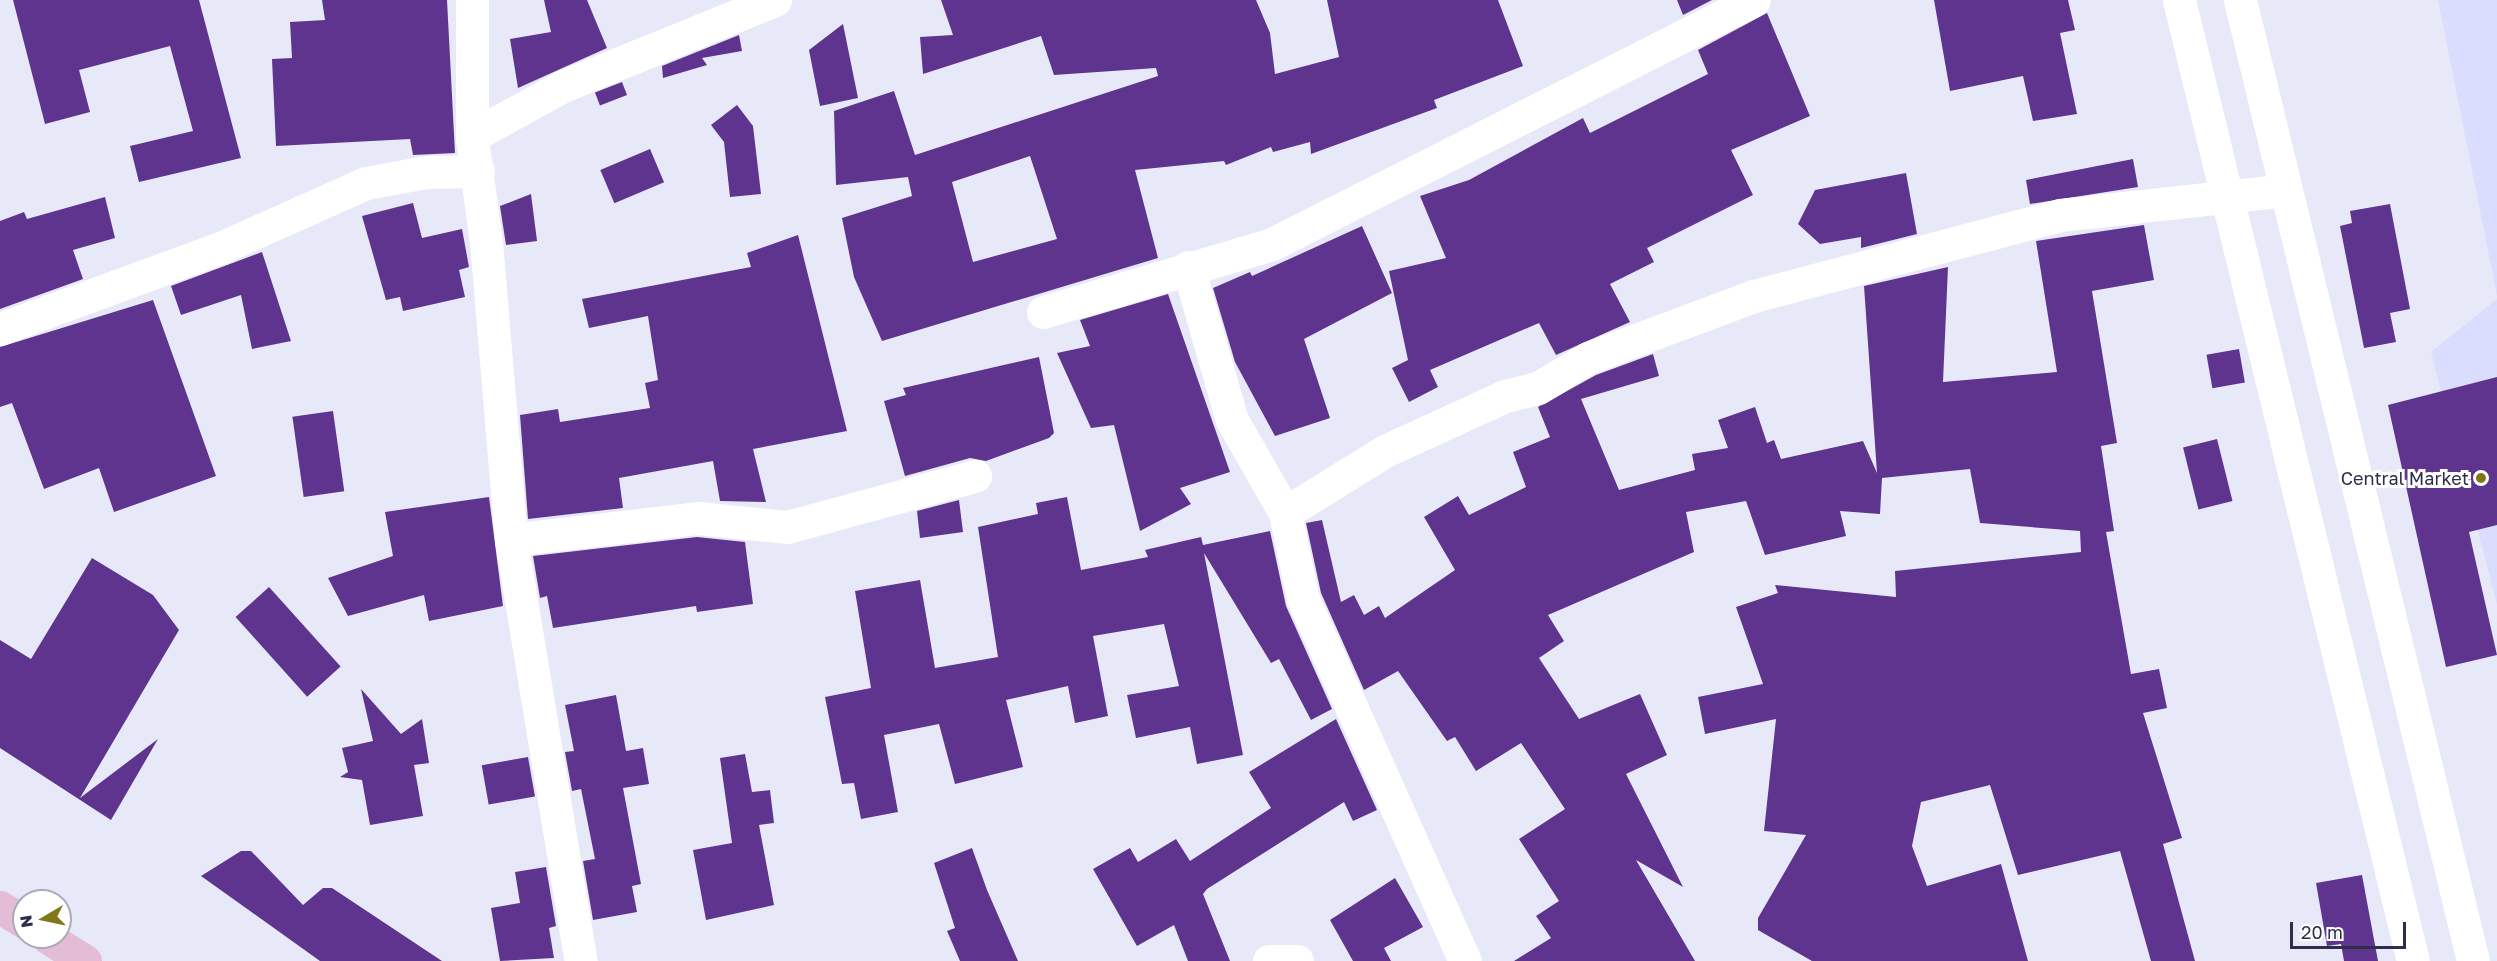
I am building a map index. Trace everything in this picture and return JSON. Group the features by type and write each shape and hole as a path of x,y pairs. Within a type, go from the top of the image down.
{"main road":[{"path":"66,949 85,961"}],"street":[{"path":"472,0 472,136 478,171 511,540 581,961"},
{"path":"472,136 563,86 775,0"},
{"path":"1043,312 1188,267 1272,244 1754,0"},
{"path":"2180,0 2413,961"},
{"path":"2240,0 2473,961"},
{"path":"0,329 225,246 366,183 426,172 478,171"},
{"path":"1285,513 1385,451 1505,396 1538,388 1588,358 1754,296 2060,215 2228,200 2286,190"},
{"path":"1188,267 1232,420 1285,513 1303,599 1465,961"},
{"path":"511,540 698,518 786,526 975,476"},
{"path":"1269,961 1297,961"}],"shaded area":[{"path":"2438,0 2497,0 2497,296"},
{"name":"Central Market","path":"2497,299 2497,604 2431,352"}],"building":[{"path":"13,0 199,0 241,158 139,182 130,146 193,131 170,46 79,70 90,112 45,124"},
{"path":"322,0 447,0 455,153 413,155 410,139 276,146 272,59 292,58 290,22 325,20"},
{"path":"544,0 587,0 607,48 518,88 510,39 551,32"},
{"path":"941,0 1256,0 1270,33 1275,74 1339,57 1327,0 1498,0 1523,66 1434,100 1437,108 1311,154 1310,142 1273,152 1271,147 1226,165 1224,161 1135,170 1158,258 882,341 854,277 842,218 912,196 908,177 836,185 834,111 894,91 915,155 1158,76 1156,68 1054,75 1041,36 923,74 920,37 953,35","holes":["1030,156 1057,239 973,262 952,182"]},
{"path":"1677,0 1712,0 1683,15"},
{"path":"1934,0 2068,0 2075,30 2060,33 2077,114 2033,121 2023,76 1950,91"},
{"path":"1767,13 1810,116 1731,150 1753,195 1647,248 1654,262 1610,284 1630,322 1556,355 1539,323 1430,370 1438,387 1409,402 1392,368 1408,360 1389,271 1446,258 1420,196 1469,180 1583,118 1590,133 1708,74 1698,50"},
{"path":"843,24 858,98 820,106 809,50"},
{"path":"739,35 742,51 702,58 707,65 663,78 662,66"},
{"path":"622,82 627,95 600,105 595,92"},
{"path":"737,105 753,126 761,194 730,197 724,142 711,125"},
{"path":"650,149 664,182 614,203 600,170"},
{"path":"2133,159 2138,187 2030,204 2026,180"},
{"path":"1906,173 1917,234 1861,248 1861,237 1820,244 1798,224 1815,190"},
{"path":"531,194 537,241 506,245 500,206"},
{"path":"105,197 115,238 73,250 83,279 0,309 0,221 24,212 27,219"},
{"path":"413,203 422,238 462,229 469,267 459,270 465,297 403,311 400,297 386,300 362,216"},
{"path":"2390,204 2410,309 2390,313 2396,342 2364,348 2340,226 2352,223 2350,211"},
{"path":"2144,225 2154,280 2092,291 2117,443 2101,446 2114,531 2106,532 2131,674 2159,669 2167,708 2143,713 2182,838 2163,844 2195,961 2151,961 2120,851 2018,875 1990,785 1921,802 1912,846 1927,886 2001,864 2028,961 1812,961 1758,930 1758,918 1806,835 1764,831 1776,719 1705,734 1698,697 1763,684 1736,607 1778,593 1775,585 1896,597 1895,571 2081,552 2080,531 1980,523 1970,469 1882,478 1880,514 1840,511 1846,536 1765,555 1746,501 1686,512 1694,552 1548,615 1564,641 1539,658 1579,719 1640,694 1667,755 1626,774 1683,887 1636,860 1695,961 1514,961 1551,938 1536,916 1559,901 1519,839 1565,809 1521,743 1476,771 1455,737 1447,741 1398,671 1364,690 1321,593 1306,523 1322,520 1341,602 1354,595 1364,615 1379,606 1385,618 1455,570 1424,517 1458,496 1469,515 1526,487 1513,452 1550,437 1538,407 1596,375 1653,354 1659,376 1581,399 1619,490 1695,470 1692,454 1728,448 1718,420 1755,407 1767,443 1774,440 1781,459 1863,441 1877,473 1864,286 1948,267 1943,382 2057,372 2036,241"},
{"path":"1362,226 1392,293 1304,339 1330,418 1275,436 1235,362 1213,288 1250,272 1252,276"},
{"path":"798,235 847,431 753,449 766,502 720,501 713,461 619,478 623,508 528,519 520,415 558,409 560,422 650,408 645,383 658,380 648,316 589,328 582,299 751,267 747,253"},
{"path":"262,252 291,341 252,349 241,295 181,315 171,286"},
{"path":"1168,294 1230,472 1180,488 1191,504 1140,531 1114,425 1091,428 1057,353 1090,346 1080,320"},
{"path":"153,300 216,476 114,512 99,468 44,489 12,403 0,407 0,347"},
{"path":"2239,349 2245,382 2212,388 2207,355"},
{"path":"1039,357 1054,433 1049,438 986,461 970,458 905,476 884,401 906,395 903,388"},
{"path":"2497,377 2497,525 2469,532 2497,655 2446,667 2388,405"},
{"path":"333,411 344,491 304,497 292,417"},
{"path":"2217,439 2232,501 2199,510 2183,447"},
{"path":"489,497 503,606 429,621 424,595 348,616 328,578 393,556 385,512"},
{"path":"1067,497 1081,570 1148,557 1145,550 1201,537 1203,545 1270,531 1286,606 1332,709 1311,720 1279,659 1271,663 1204,553 1243,755 1197,764 1190,727 1136,738 1127,695 1179,686 1164,624 1093,636 1108,716 1075,723 1068,686 1006,700 1023,767 955,784 939,724 884,735 898,812 861,819 854,783 842,784 825,697 871,688 855,591 920,580 935,668 998,657 978,527 1038,514 1036,503"},
{"path":"959,500 963,532 920,538 917,511"},
{"path":"697,537 745,542 753,604 697,612 696,606 553,628 547,596 540,598 533,556"},
{"path":"92,558 153,595 179,630 80,798 158,739 111,820 0,748 0,640 31,659"},
{"path":"269,587 341,667 307,697 236,617"},
{"path":"361,689 401,734 422,719 429,763 414,765 423,816 370,825 362,780 340,777 348,772 342,748 373,741"},
{"path":"616,695 626,751 643,748 649,784 623,788 641,884 632,886 637,912 593,920 583,861 595,859 581,789 572,791 565,752 574,751 565,705"},
{"path":"1336,719 1377,810 1353,821 1344,802 1207,889 1203,894 1230,961 1188,961 1174,925 1137,946 1093,869 1130,848 1138,862 1176,839 1190,861 1271,808 1249,772"},
{"path":"745,754 752,792 770,790 774,823 759,825 774,905 706,920 693,850 732,843 720,758"},
{"path":"528,757 535,796 489,805 482,765"},
{"path":"972,848 987,890 1018,961 960,961 947,931 955,928 934,863"},
{"path":"241,851 251,851 303,905 323,888 332,888 442,961 320,961 201,876"},
{"path":"546,867 556,926 549,928 554,958 500,961 491,908 520,903 515,872"},
{"path":"2362,875 2378,961 2344,961 2341,944 2327,946 2316,883"},
{"path":"1395,878 1423,927 1384,948 1391,961 1353,961 1330,920"}],"place":[{"name":"Central Market","path":"2481,478"}]}
